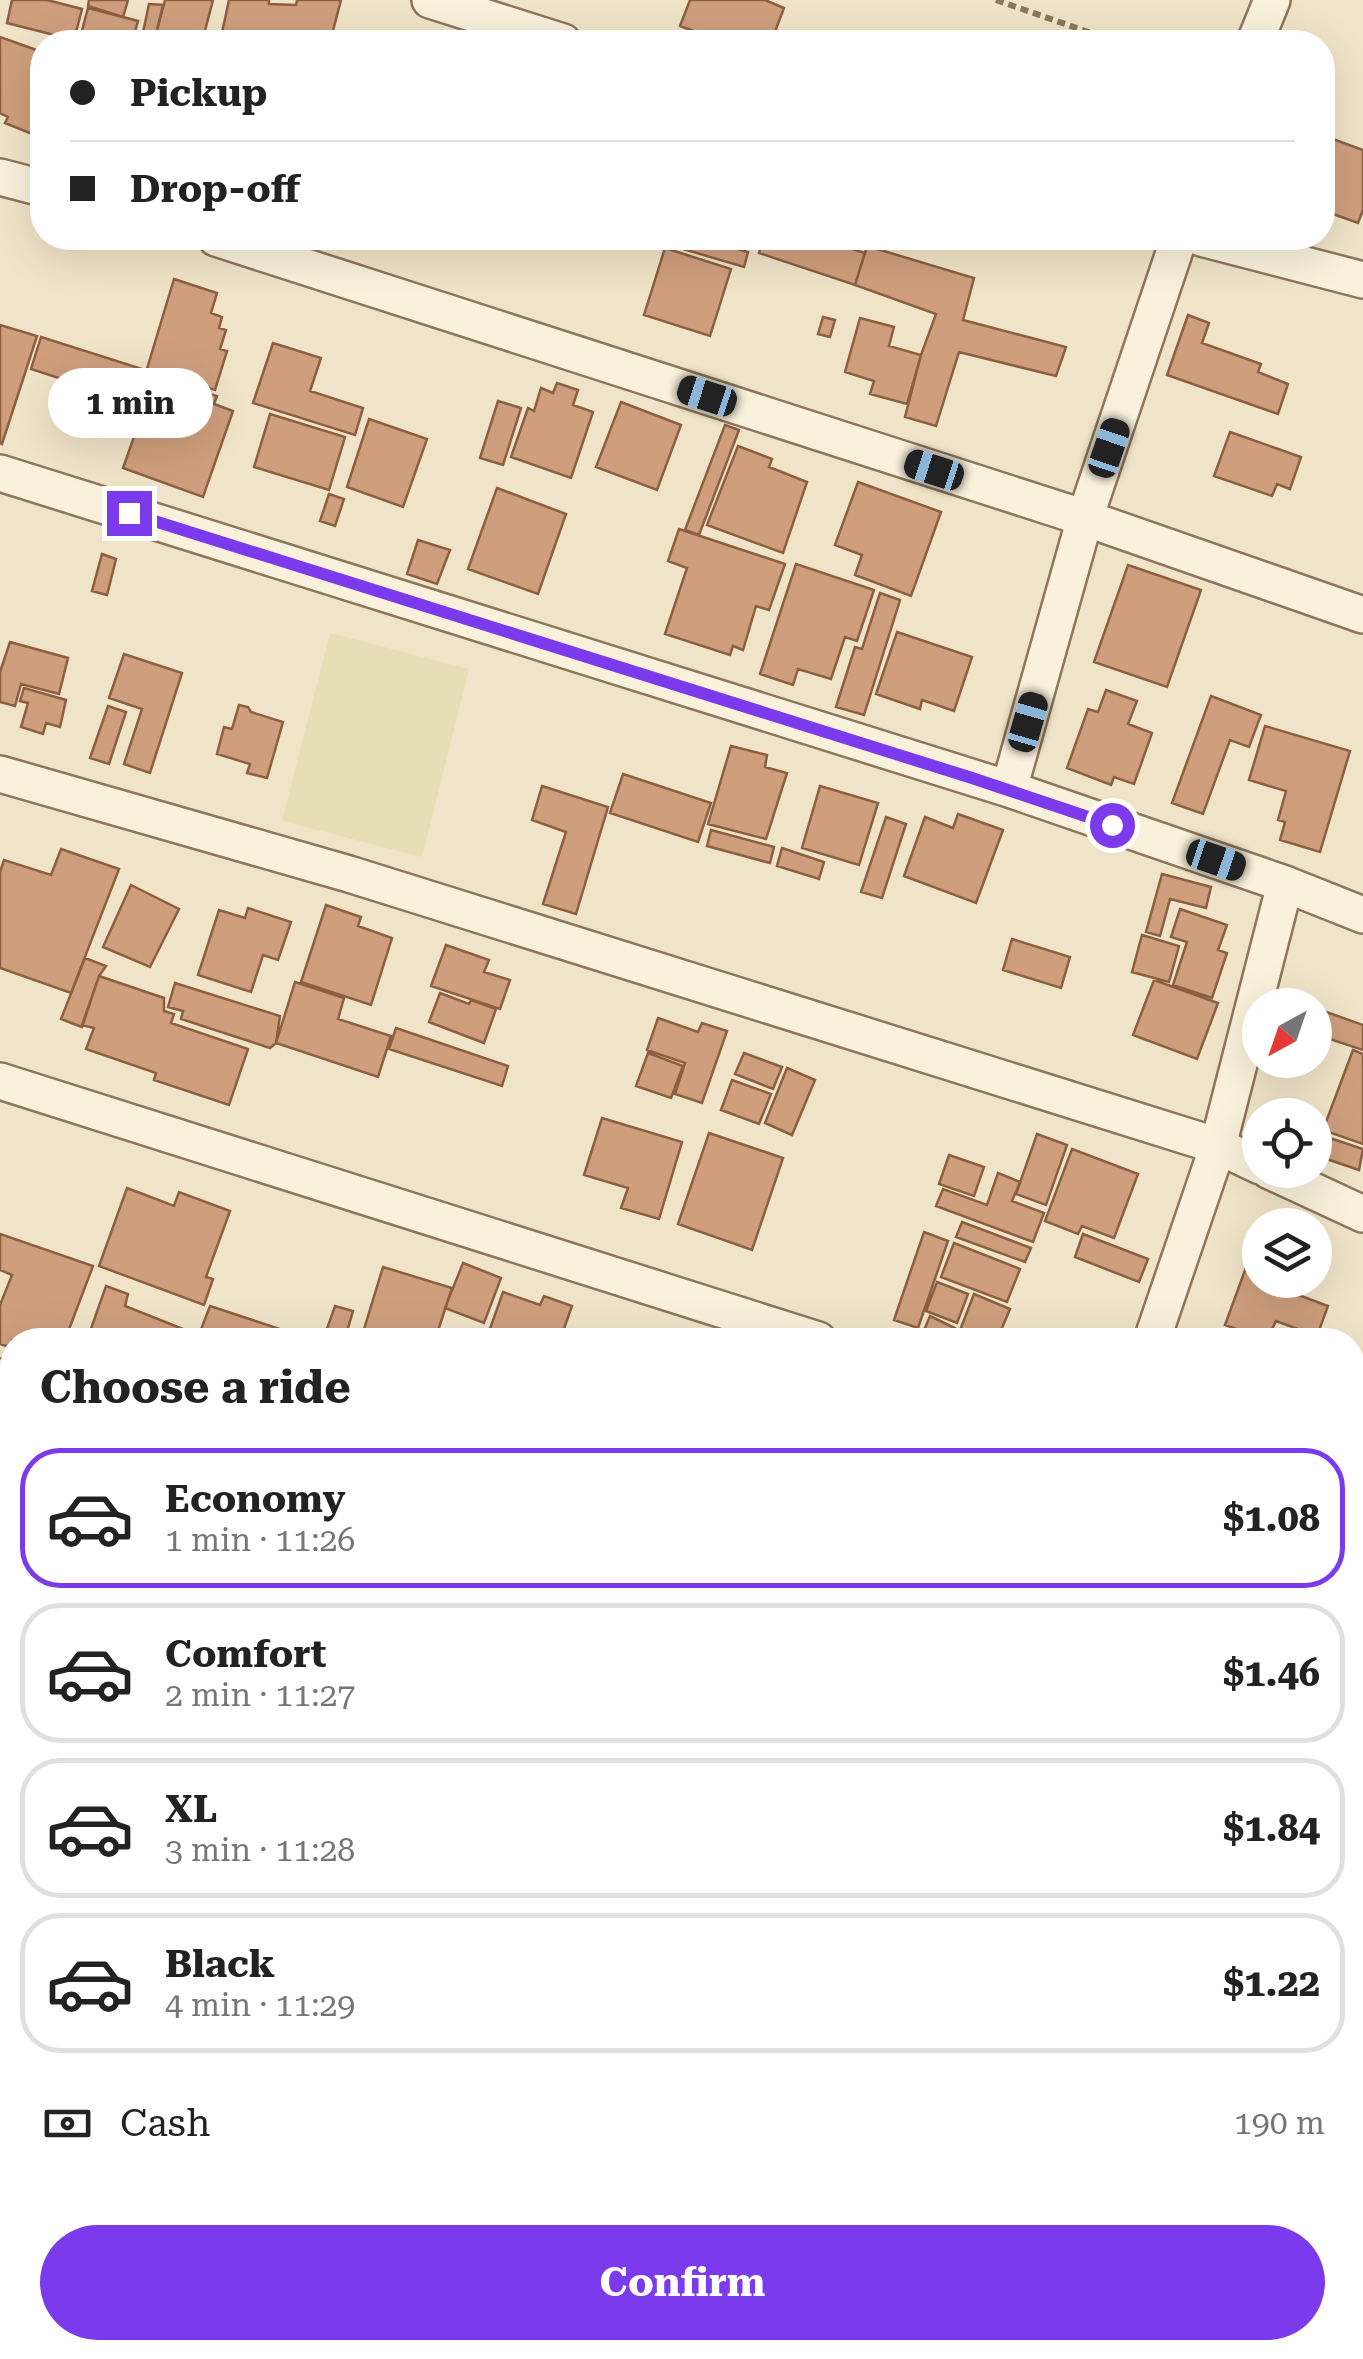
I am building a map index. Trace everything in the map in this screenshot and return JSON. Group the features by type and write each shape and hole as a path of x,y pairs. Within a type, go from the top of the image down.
{"street":[{"path":"430,0 525,30"},
{"path":"1261,30 1272,0"},
{"path":"0,176 30,185"},
{"path":"253,250 1086,518 1363,615"},
{"path":"1008,790 1086,518 1176,250"},
{"path":"1247,250 1363,280"},
{"path":"0,473 1008,790 1285,884 1363,915"},
{"path":"0,774 349,874 1218,1146 1242,1157"},
{"path":"1156,1328 1218,1146 1285,884"},
{"path":"0,1080 780,1328"},
{"path":"1307,1188 1363,1214"}],"path":[{"path":"996,0 1083,30"}],"shaded area":[{"path":"330,633 469,669 422,857 282,821"}],"building":[{"path":"12,0 47,0 82,9 77,30 35,30 7,23"},
{"path":"89,0 128,0 123,17 88,6"},
{"path":"165,0 213,0 205,30 157,30"},
{"path":"229,0 296,5 297,0 341,0 333,30 223,30"},
{"path":"690,0 765,0 784,8 776,30 691,30 680,26"},
{"path":"149,4 163,5 157,30 144,30"},
{"path":"88,8 138,21 135,30 82,30"},
{"path":"0,37 30,48 30,133 5,123 8,117 0,113"},
{"path":"1335,140 1363,150 1363,210 1358,223 1335,215"},
{"path":"664,250 731,269 710,336 644,315"},
{"path":"687,250 741,250 748,252 744,267"},
{"path":"856,250 865,253 855,285 759,253"},
{"path":"866,250 880,250 974,278 963,320 1066,347 1056,376 959,352 936,426 905,417 936,314 855,285"},
{"path":"174,279 217,293 211,313 222,317 219,328 226,330 220,349 227,351 215,390 147,369"},
{"path":"1188,315 1209,323 1202,343 1261,364 1258,372 1288,384 1278,414 1167,375"},
{"path":"823,317 835,320 830,337 818,334"},
{"path":"860,318 894,327 889,346 921,355 907,404 870,394 874,381 845,372"},
{"path":"0,325 37,336 2,444 0,443"},
{"path":"41,337 142,369 132,402 31,369"},
{"path":"273,343 321,358 310,391 363,408 355,435 253,403"},
{"path":"149,377 217,396 214,404 233,411 203,497 123,468 147,400 139,397"},
{"path":"557,383 578,390 573,405 593,412 571,478 511,457 528,408 534,411 541,388 553,393"},
{"path":"498,401 521,408 503,465 480,458"},
{"path":"621,402 681,425 657,490 596,467"},
{"path":"270,414 345,437 329,490 254,467"},
{"path":"369,419 427,439 403,507 347,487"},
{"path":"725,425 739,430 699,535 685,530"},
{"path":"1230,432 1301,457 1290,489 1277,484 1272,496 1214,476"},
{"path":"738,446 772,459 769,467 807,482 783,553 707,525"},
{"path":"858,482 941,512 911,596 855,575 862,555 835,545"},
{"path":"497,488 566,514 538,594 468,569"},
{"path":"329,494 344,499 335,526 320,521"},
{"path":"679,529 785,564 769,610 756,606 743,650 733,646 730,655 665,634 687,568 668,561"},
{"path":"418,540 450,550 437,584 407,574"},
{"path":"102,554 116,559 107,595 92,591"},
{"path":"796,564 874,590 857,641 845,637 831,679 798,669 793,685 760,674"},
{"path":"1128,565 1201,590 1167,687 1094,662"},
{"path":"880,593 900,600 864,715 836,707 855,647 862,649"},
{"path":"897,632 972,657 954,711 922,700 920,709 876,694"},
{"path":"10,642 68,658 59,694 21,684 15,706 0,702 0,672"},
{"path":"124,654 182,673 150,773 124,764 142,709 109,698"},
{"path":"24,688 66,700 60,727 46,723 43,734 21,727 28,703 20,701"},
{"path":"1106,690 1137,701 1128,724 1152,733 1134,784 1114,777 1111,785 1067,768 1088,709 1098,712"},
{"path":"1211,696 1261,715 1249,747 1230,740 1203,814 1172,803"},
{"path":"239,705 283,722 267,778 247,773 250,764 217,754 224,727 232,729"},
{"path":"108,706 126,712 109,764 90,758"},
{"path":"1265,726 1350,751 1320,852 1280,840 1285,822 1278,820 1286,791 1249,780"},
{"path":"731,746 767,755 765,767 787,773 766,839 708,824"},
{"path":"623,774 711,803 698,842 610,813"},
{"path":"542,786 608,807 576,914 543,904 566,832 532,820"},
{"path":"820,786 878,803 859,865 802,848"},
{"path":"958,814 1003,830 976,903 904,876 925,817 953,828"},
{"path":"886,817 906,824 882,898 861,892"},
{"path":"711,830 774,847 770,863 707,846"},
{"path":"782,848 824,862 819,879 777,866"},
{"path":"61,849 119,869 71,993 0,968 0,872 4,860 51,875"},
{"path":"1162,874 1211,887 1206,908 1170,899 1160,936 1146,932"},
{"path":"131,885 179,909 150,967 103,947"},
{"path":"326,905 361,917 358,926 392,938 371,1005 301,982"},
{"path":"248,908 291,922 278,960 263,955 251,992 198,975 219,910 245,918"},
{"path":"1180,909 1227,925 1218,950 1227,953 1212,998 1173,985 1187,942 1171,937"},
{"path":"1142,935 1179,946 1169,982 1132,972"},
{"path":"1012,939 1070,957 1061,988 1003,970"},
{"path":"446,945 489,960 484,972 510,980 500,1009 431,986"},
{"path":"85,958 106,966 82,1027 61,1019"},
{"path":"99,976 164,998 164,1011 174,1014 171,1023 248,1049 229,1105 154,1080 156,1073 86,1049 94,1028 82,1025"},
{"path":"1154,980 1218,1003 1197,1059 1133,1035"},
{"path":"295,982 344,998 338,1019 391,1036 378,1077 276,1043"},
{"path":"175,983 280,1016 276,1043 270,1048 181,1019 183,1011 168,1007"},
{"path":"440,993 496,1009 484,1043 429,1022"},
{"path":"1332,1014 1363,1025 1363,1050 1332,1040"},
{"path":"658,1018 698,1032 702,1023 727,1031 702,1103 675,1094 685,1063 647,1050"},
{"path":"396,1028 508,1066 502,1086 389,1049"},
{"path":"1353,1050 1363,1054 1363,1144 1332,1133 1332,1106"},
{"path":"648,1053 683,1066 671,1098 636,1086"},
{"path":"744,1053 782,1067 773,1089 735,1074"},
{"path":"787,1068 815,1080 792,1135 765,1123"},
{"path":"732,1080 771,1094 759,1124 721,1110"},
{"path":"602,1118 682,1142 659,1219 621,1208 628,1188 584,1175"},
{"path":"709,1133 783,1158 752,1250 678,1224"},
{"path":"1037,1134 1067,1145 1046,1205 1016,1194"},
{"path":"1332,1139 1363,1149 1359,1170 1332,1161"},
{"path":"1072,1149 1138,1174 1114,1238 1082,1226 1078,1234 1045,1221"},
{"path":"949,1155 984,1167 974,1196 939,1184"},
{"path":"998,1173 1020,1182 1012,1201 1044,1213 1033,1242 936,1206 943,1189 987,1205"},
{"path":"127,1188 174,1206 179,1192 230,1211 206,1277 213,1279 204,1305 99,1266"},
{"path":"962,1222 1031,1248 1025,1262 956,1237"},
{"path":"924,1232 948,1241 918,1328 894,1320"},
{"path":"0,1234 93,1266 70,1328 0,1328 0,1305 12,1275 0,1270"},
{"path":"1083,1234 1148,1259 1139,1282 1075,1257"},
{"path":"954,1243 1020,1269 1007,1302 941,1277"},
{"path":"463,1263 501,1278 484,1323 445,1308"},
{"path":"383,1267 452,1288 439,1328 364,1328"},
{"path":"1242,1278 1242,1298 1306,1298 1328,1306 1320,1328 1295,1328 1276,1321 1273,1328 1225,1325"},
{"path":"937,1282 968,1294 957,1323 926,1311"},
{"path":"106,1286 128,1294 125,1306 180,1328 91,1328"},
{"path":"503,1292 540,1305 544,1296 572,1306 564,1328 490,1328"},
{"path":"974,1294 1010,1309 1002,1328 961,1328"},
{"path":"210,1306 277,1328 202,1328"},
{"path":"335,1306 353,1311 348,1328 327,1328"},
{"path":"930,1316 955,1328 925,1328"}],"route":[{"path":"129,513 1112,825"}]}
